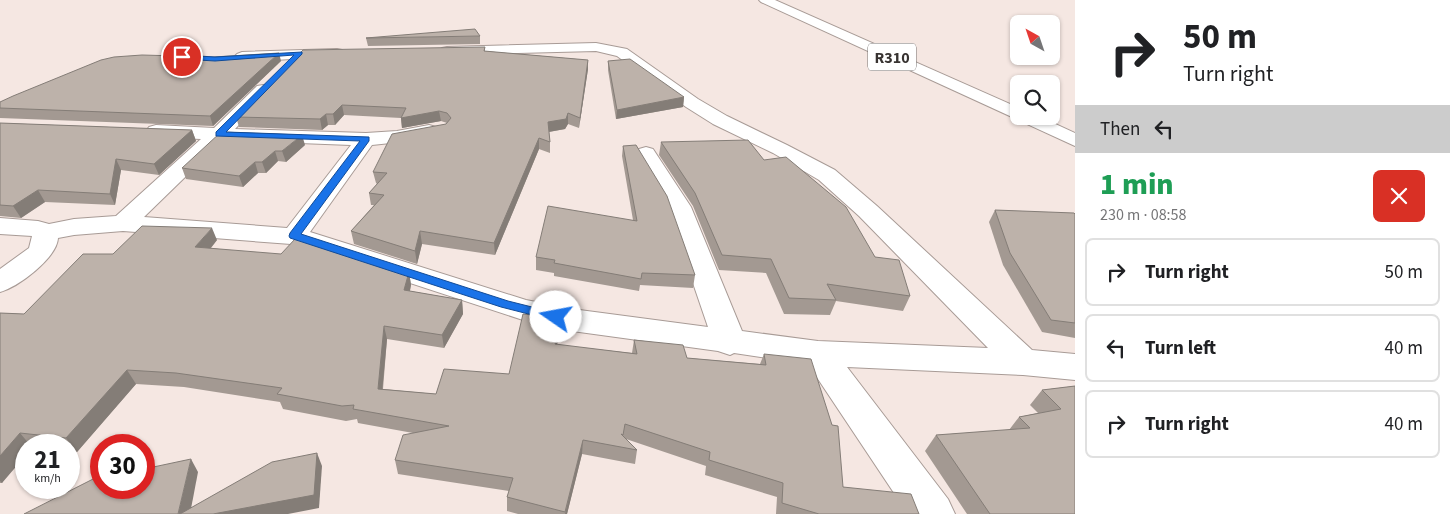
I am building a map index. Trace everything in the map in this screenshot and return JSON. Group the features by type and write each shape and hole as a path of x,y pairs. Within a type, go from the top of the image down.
{"street":[{"name":"R310","path":"765,0 1010,111"},
{"path":"427,52 596,47 622,52 692,103 720,120 780,149 827,175 868,211 1023,362"},
{"path":"222,58 300,53 359,53"},
{"path":"123,222 219,134 300,53"},
{"path":"1042,125 1075,140"},
{"path":"140,131 366,139 397,137 440,129"},
{"path":"294,236 366,139"},
{"path":"646,153 680,207 730,342"},
{"path":"0,226 38,229 46,233 74,227 123,222 294,236 523,310 572,320 818,353 1023,362 1075,367"},
{"path":"0,283 39,253 44,245 46,233"},
{"path":"818,353 933,514"}],"building":[{"path":"475,29 480,36 366,38"},
{"path":"485,47 484,51 588,60 580,118 568,113 566,119 548,122 550,142 539,138 494,243 420,231 415,251 351,231 384,195 369,193 387,173 373,172 392,134 446,124 451,118 447,113 439,111 401,118 406,108 342,105 333,114 326,114 320,119 236,117 303,50"},
{"path":"279,53 210,116 0,108 0,102 13,96 101,60 114,57 142,55 213,57"},
{"path":"630,59 684,97 617,110 608,61"},
{"path":"0,123 192,130 154,164 116,159 110,194 38,190 13,206 0,205"},
{"path":"221,132 302,135 282,151 275,151 262,162 255,162 239,176 182,168"},
{"path":"748,140 764,160 786,157 846,207 875,257 899,260 910,296 827,284 836,300 789,298 771,259 722,255 695,193 661,142"},
{"path":"636,145 667,196 695,275 642,273 641,279 554,263 555,260 536,257 548,206 637,221 623,146"},
{"path":"995,210 1075,214 1075,323 1051,320 1010,253"},
{"path":"142,226 212,228 195,247 281,254 295,239 321,244 409,272 404,290 462,300 442,335 384,326 378,389 436,394 444,369 509,374 523,314 560,318 555,344 637,354 634,340 683,345 687,358 766,365 764,354 811,359 832,425 838,426 843,487 911,494 919,514 819,514 782,503 783,483 709,460 710,452 625,424 623,435 621,434 637,450 583,440 565,512 507,497 513,478 395,460 403,435 449,426 353,409 354,405 342,406 277,394 282,388 176,373 127,370 70,434 15,434 15,439 0,456 0,313 24,314 83,254 113,254"},
{"path":"1075,386 1075,514 990,514 936,435 1030,428 1019,417 1061,409 1042,390"},
{"path":"317,453 314,495 213,514 180,514 272,462"},
{"path":"191,459 178,514 24,514 54,499 80,499 80,486 90,481 90,499 155,499 155,467"}],"route":[{"path":"182,57 215,59 300,53 219,134 366,139 294,236 523,310 556,317"}]}
